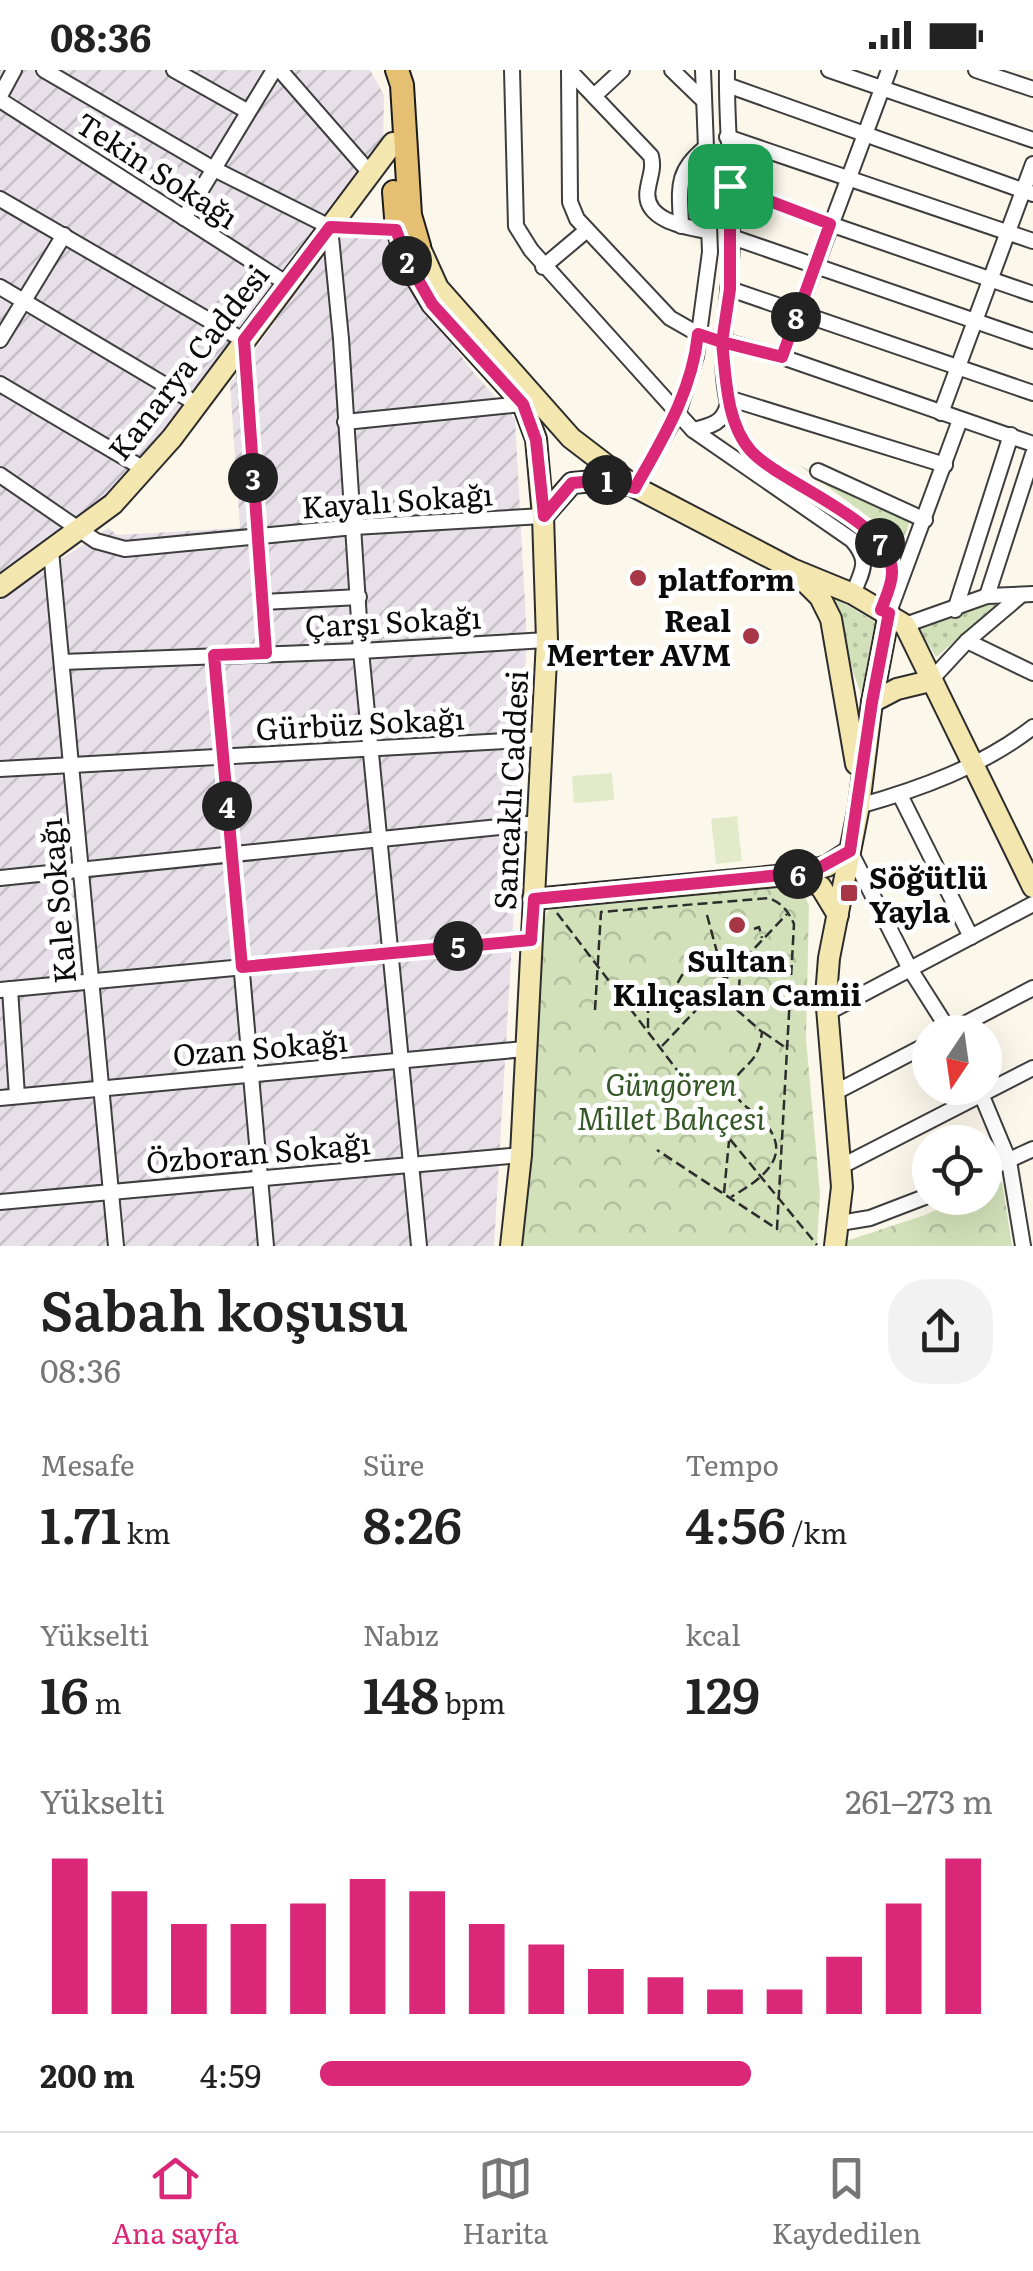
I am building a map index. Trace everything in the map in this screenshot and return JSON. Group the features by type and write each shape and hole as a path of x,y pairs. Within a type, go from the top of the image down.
{"main road":[{"path":"382,70 390,102 396,230 408,262 432,304 523,404"},
{"path":"404,75 410,215 438,288 571,438 635,488 892,616 930,681 1031,880"},
{"name":"Kanarya Caddesi","path":"4,577 51,551 113,504 196,404 393,143"},
{"name":"Sancaklı Caddesi","path":"511,1246 522,1154 531,940 539,899 538,823 546,640 544,516 536,440 523,404"},
{"path":"544,516 572,483 606,480 635,488"},
{"path":"792,569 820,597 830,618 854,738 859,806"},
{"path":"835,1246 840,1223 840,1167 827,1013 829,958 859,806 872,702 892,616"},
{"path":"872,702 898,689 930,681"},
{"path":"539,899 798,874 827,866 850,851"},
{"path":"798,874 821,887 838,915"}],"street":[{"path":"0,98 14,70"},
{"path":"44,70 212,168 330,227 396,230"},
{"path":"174,70 247,111"},
{"path":"184,218 247,111 277,70 370,172"},
{"path":"512,70 516,226 542,267 693,430 852,540 863,553 864,565 853,594"},
{"path":"569,70 651,156 654,168 646,194 660,217 707,231"},
{"path":"569,70 570,202 577,219 670,318 698,334 782,357 1033,444"},
{"path":"594,96 622,70"},
{"path":"672,70 702,99"},
{"path":"635,488 678,413 696,356 710,252 704,70"},
{"path":"829,70 1033,140"},
{"path":"782,357 888,70"},
{"path":"976,70 1007,74 1033,88"},
{"path":"892,616 890,560 880,541 752,452 736,426 728,398 722,342 732,237 727,78 865,134 1028,192"},
{"name":"Tekin Sokağı","path":"0,98 286,283"},
{"path":"727,138 1033,241"},
{"path":"681,226 680,178 691,160 705,148"},
{"path":"941,414 1009,232 1028,192 1033,164"},
{"path":"730,186 1033,294"},
{"path":"0,199 244,340 266,653"},
{"path":"330,227 362,651 419,1246"},
{"path":"542,267 587,230"},
{"path":"0,340 64,234"},
{"path":"732,237 1033,342"},
{"path":"0,287 196,404"},
{"path":"730,289 1033,392"},
{"path":"0,384 144,469"},
{"path":"693,430 720,422 728,398"},
{"path":"728,398 945,465"},
{"path":"344,422 523,404"},
{"path":"892,616 960,420"},
{"path":"955,610 1012,435"},
{"path":"988,596 1033,454"},
{"path":"818,471 925,520"},
{"name":"Kayalı Sokağı","path":"0,475 96,541 125,549 354,527 544,516"},
{"name":"Kale Sokağı","path":"51,551 116,1246"},
{"path":"892,616 955,610 988,596 1027,595"},
{"path":"930,681 967,640 1027,595"},
{"path":"262,602 359,597"},
{"name":"Çarşı Sokağı","path":"62,662 546,640"},
{"path":"967,640 1033,674"},
{"path":"214,655 266,1246"},
{"path":"859,806 973,764 1033,727"},
{"name":"Gürbüz Sokağı","path":"0,769 544,739"},
{"path":"900,794 971,937"},
{"path":"0,878 538,823"},
{"path":"850,851 910,969 939,1015"},
{"path":"827,1013 1033,904"},
{"path":"17,1096 5,989 531,940"},
{"path":"982,1015 1033,988"},
{"name":"Ozan Sokağı","path":"0,1098 525,1049"},
{"path":"834,1093 912,1052"},
{"path":"1002,1081 1033,1068"},
{"path":"840,1167 954,1105"},
{"path":"986,1105 1009,1161 1023,1246"},
{"path":"1002,1164 1033,1149"},
{"name":"Özboran Sokağı","path":"0,1202 522,1154"},
{"path":"840,1223 870,1218 912,1201"}],"path":[{"path":"595,1010 600,912 769,898 780,903 794,924 777,1229 657,1150"},
{"path":"539,899 597,964 729,1138 818,1246"},
{"path":"661,1047 788,912"},
{"path":"707,916 725,980"},
{"path":"754,928 759,927 763,940"},
{"path":"741,946 744,959"},
{"path":"626,1001 648,1002 669,996 694,957 718,955 737,967 737,1010 787,1048"},
{"path":"648,1002 648,1030"},
{"path":"730,1198 762,1179 772,1163 774,1141 762,1120 742,1104 733,1087 734,1079 755,1057 762,1032"},
{"path":"724,1194 729,1138"}],"shaded area":[{"path":"0,70 370,70 384,95 383,144 124,483 43,550 0,579"},
{"path":"338,234 392,238 413,292 473,372 515,419 526,623 525,722 494,1246 0,1246 0,600 108,528 117,535 240,528 230,384"}],"green space":[{"path":"799,465 911,518 902,542"},
{"path":"819,589 876,622 861,694 837,627"},
{"path":"994,603 996,606 936,657 916,624"},
{"path":"612,773 614,800 574,803 572,776"},
{"path":"737,816 742,861 716,864 711,819"},
{"name":"Güngören Millet Bahçesi","path":"787,884 802,889 809,906 806,1039 820,1193 817,1246 523,1246 539,933 548,911 558,904"},
{"path":"1002,1182 1012,1246 845,1246 846,1241 922,1216 1002,1215"}],"place":[{"name":"platform","path":"638,578"},
{"name":"Real Merter AVM","path":"751,636"},
{"name":"Söğütlü Yayla","path":"849,893"},
{"name":"Sultan Kılıçaslan Camii","path":"737,925"}],"route":[{"path":"730,186 730,289 722,342 698,334 696,356 678,413 635,488 606,480 572,483 544,516 536,440 523,404 432,304 408,262 396,230 330,227 244,340 266,653 214,655 242,967 531,940 534,899 812,872 850,851 889,613 881,610 892,574 890,560 880,541 847,515 752,452 736,426 728,398 722,342 782,357 830,224 730,186"}]}
